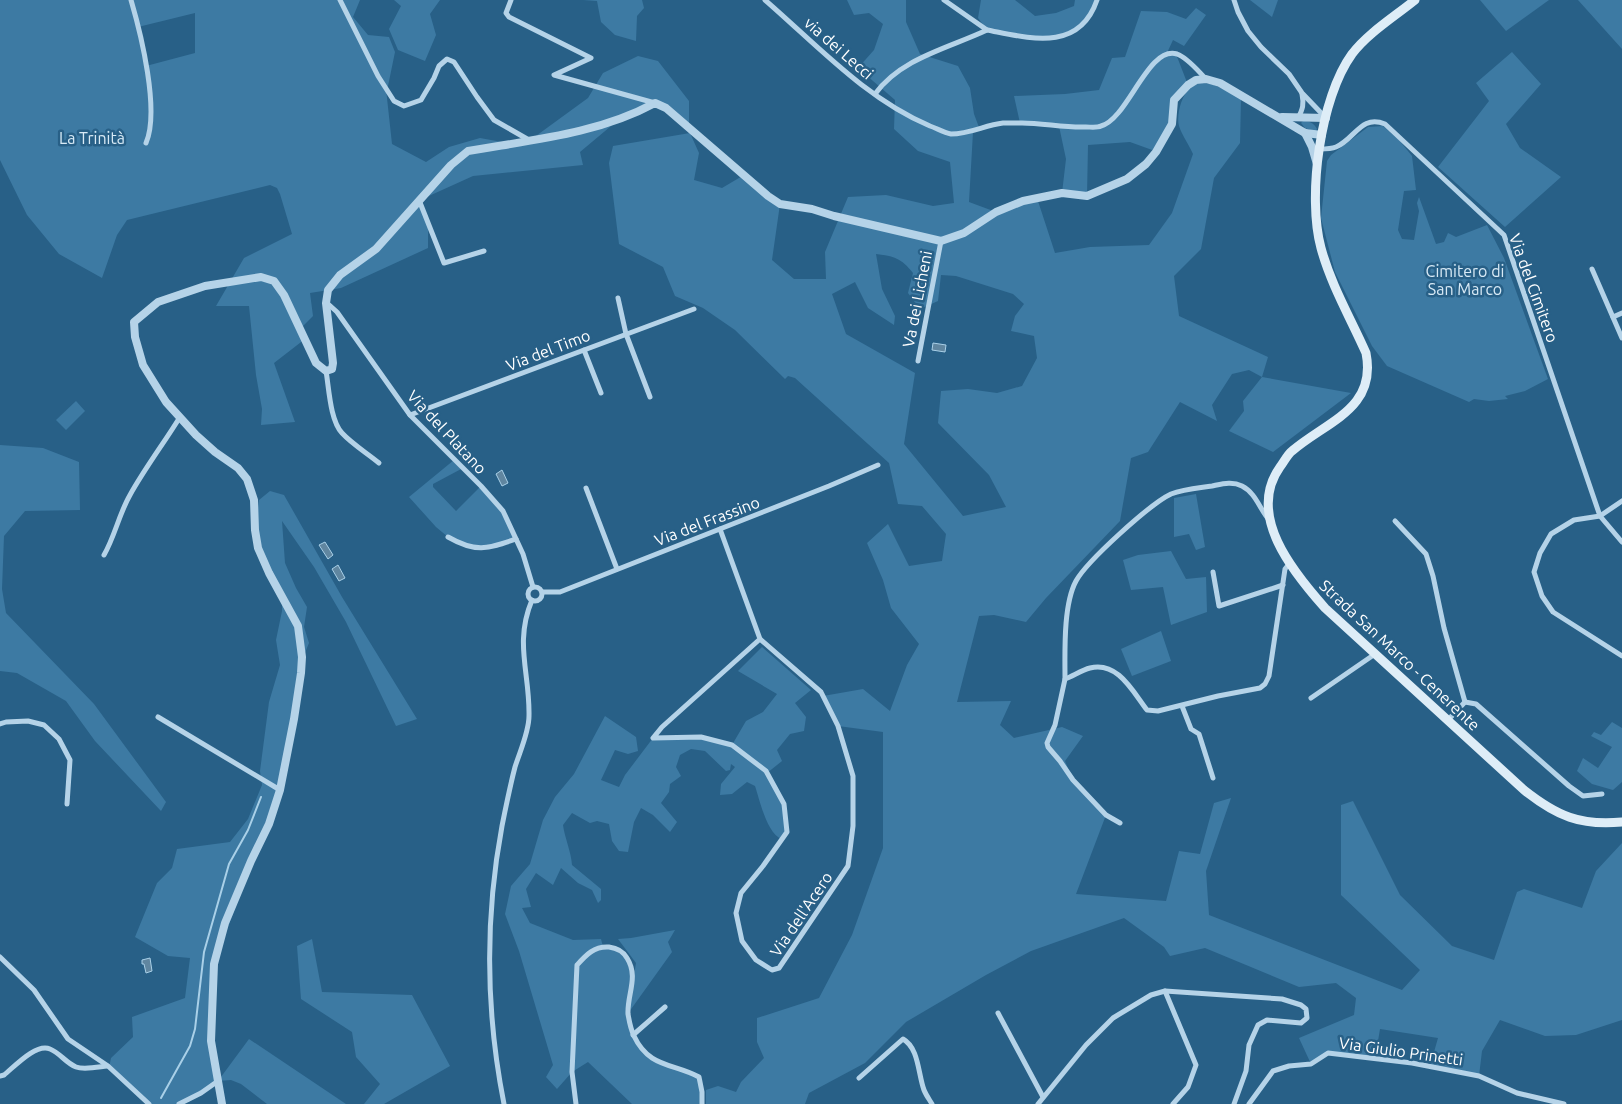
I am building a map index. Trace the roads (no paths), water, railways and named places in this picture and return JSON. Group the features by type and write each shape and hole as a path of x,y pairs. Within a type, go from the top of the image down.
{"main road":[{"name":"Strada San Marco - Cenerente","path":"1415,0 1365,40 1352,54 1339,77 1326,118 1317,166 1315,201 1321,249 1332,280 1366,353 1369,364 1365,388 1353,406 1290,453 1276,472 1270,488 1268,502 1270,521 1290,564 1325,608 1524,790 1556,813 1569,818 1591,823 1622,822"}],"street":[{"path":"131,0 151,99 149,135 146,143"},
{"path":"340,0 378,76 394,101 404,106 421,100 439,66 447,58 454,62 477,98 494,120 529,141"},
{"path":"511,0 506,13 509,17 591,58 554,75 655,103 666,108 768,196 780,204 812,209 941,241 964,233 996,212 1023,200 1062,193 1087,196 1127,179 1146,164 1156,152 1172,124 1174,100 1188,85 1196,80 1206,78 1220,83 1303,132 1322,134"},
{"name":"via dei Lecci","path":"765,0 851,77 900,112 949,134 974,132 1002,123 1036,123 1075,127 1101,126 1119,114 1154,62 1167,54 1176,54 1183,57 1206,78"},
{"path":"944,0 987,30 1031,38 1050,39 1065,36 1080,27 1091,14 1097,0"},
{"path":"1234,0 1248,31 1260,47 1289,74 1302,93 1326,118"},
{"path":"875,94 881,84 907,65 987,30"},
{"path":"1298,118 1303,110 1302,93"},
{"path":"326,371 332,369 334,363 326,303 328,290 340,275 376,249 451,165 468,151 599,127 635,114 655,103"},
{"path":"1280,117 1326,118"},
{"path":"1298,118 1303,132 1312,147 1317,166"},
{"name":"Via del Cimitero","path":"1320,149 1336,147 1370,121 1384,124 1504,235 1600,516"},
{"path":"420,200 444,263 484,251"},
{"name":"Va dei Licheni","path":"918,361 941,241"},
{"path":"1592,269 1622,338"},
{"path":"222,1104 211,1041 214,964 225,923 269,824 280,790 301,673 302,657 298,626 268,573 258,548 254,500 247,479 238,468 215,452 166,402 142,365 135,337 134,322 158,302 205,286 261,277 274,281 284,295 316,363 326,371 331,405 340,431 379,463"},
{"path":"618,298 626,334 650,397"},
{"name":"Via del Platano","path":"326,303 337,312 410,416 494,499 503,511 523,554 532,587"},
{"name":"Via del Timo","path":"410,416 694,309"},
{"path":"1613,318 1622,313"},
{"path":"584,350 601,393"},
{"path":"104,555 111,544 119,518 130,495 180,417"},
{"name":"Via del Frassino","path":"542,592 560,592 878,465"},
{"path":"1120,823 1106,814 1073,780 1047,743 1056,725 1065,679 1064,636 1070,595 1076,582 1085,569 1118,536 1154,505 1178,492 1228,483 1240,485 1251,491 1270,521"},
{"path":"586,488 617,569"},
{"path":"1622,501 1600,516 1574,520 1551,534 1540,552 1534,572 1542,596 1553,612 1622,656"},
{"path":"1600,516 1622,542"},
{"path":"1395,521 1426,554 1464,702"},
{"name":"Via dell'Acero","path":"720,529 760,639 821,692 838,726 853,776 853,826 848,866 779,968 772,970 756,960 742,941 736,913 741,893 787,832 784,804 766,772 732,745 701,737 653,738 662,727 760,639"},
{"path":"448,537 461,545 479,550 516,539"},
{"path":"1065,679 1090,668 1107,667 1123,679 1147,710 1158,711 1260,688 1265,684 1269,676 1285,569 1290,564"},
{"path":"1213,572 1219,606 1283,585"},
{"path":"532,587 537,587 542,592 542,596 539,600 532,600 528,592 532,587"},
{"path":"504,1104 499,1080 492,1016 490,986 491,916 503,820 513,774 529,717 523,636 532,600"},
{"path":"1311,698 1375,654"},
{"path":"1447,721 1464,702"},
{"path":"1464,702 1476,704 1566,784 1583,796 1602,794"},
{"path":"1182,706 1191,729 1199,734 1213,778"},
{"path":"158,717 280,790"},
{"path":"0,724 28,721 44,724 59,740 70,760 66,804"},
{"path":"576,1104 572,1072 578,965 588,953 602,947 615,948 624,953 632,964 634,977 628,1014 633,1036 646,1054 660,1064 689,1072 699,1077 702,1104"},
{"path":"0,957 34,990 68,1039 108,1066 149,1104"},
{"path":"1165,991 1196,1065 1188,1088 1173,1104"},
{"path":"1038,1104 1086,1045 1113,1018 1151,995 1165,991 1186,992 1282,999 1301,1005 1306,1009 1307,1018 1301,1023 1267,1020 1258,1025 1249,1045 1246,1072 1234,1104"},
{"path":"633,1036 665,1007"},
{"path":"998,1014 1043,1097"},
{"path":"860,1078 903,1039 909,1042 924,1090 932,1104"},
{"path":"0,1076 37,1050 45,1048 51,1049 78,1068 108,1066"},
{"name":"Via Giulio Prinetti","path":"1249,1104 1273,1071 1289,1066 1311,1064 1328,1053 1439,1067 1479,1076 1516,1093 1564,1104"},
{"path":"179,1104 218,1082"}],"waterway":[{"path":"161,1098 190,1046 195,1029 204,952 229,864 248,830 261,797"}],"park label":[{"name":"La Trinità","path":"92,138"},
{"name":"Cimitero di San Marco","path":"1465,280"}]}
